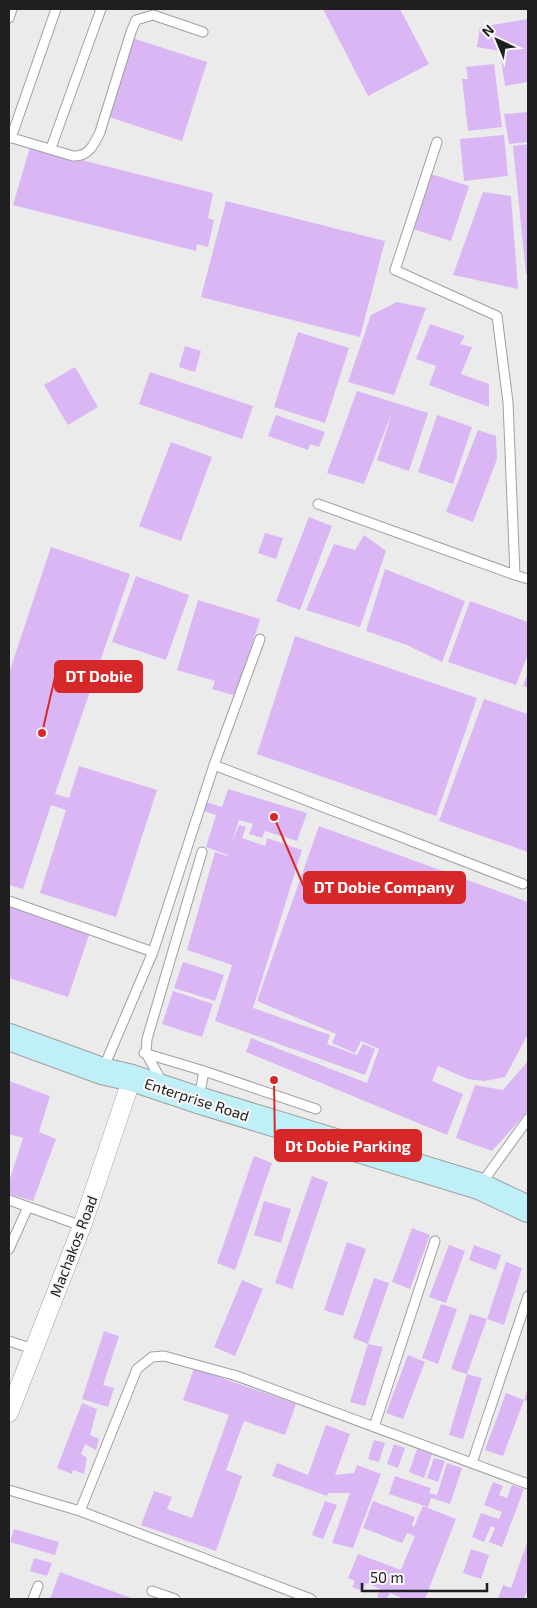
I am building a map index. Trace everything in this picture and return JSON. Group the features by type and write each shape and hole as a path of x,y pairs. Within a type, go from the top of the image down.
{"main road":[{"name":"Enterprise Road","path":"9,1037 102,1071 132,1078 479,1186 528,1209"}],"street":[{"name":"Machakos Road","path":"9,1413 82,1226 132,1078"}],"lane":[{"path":"9,18 12,9"},
{"path":"56,9 10,137 73,156 81,156 93,147 100,132 136,20 153,14 203,32"},
{"path":"51,148 102,9"},
{"path":"437,142 395,270 496,316 508,402 515,575"},
{"path":"318,504 528,579"},
{"path":"102,1071 153,952 214,765 260,639"},
{"path":"214,765 523,884"},
{"path":"167,1090 145,1053 202,852"},
{"path":"9,901 153,952"},
{"path":"145,1053 316,1109"},
{"path":"198,1100 204,1071"},
{"path":"479,1186 528,1119"},
{"path":"9,1200 82,1226"},
{"path":"9,1249 28,1207"},
{"path":"374,1427 435,1241"},
{"path":"472,1463 528,1296"},
{"path":"9,1341 33,1349"},
{"path":"80,1511 137,1369 152,1357 164,1356 237,1376 528,1484"},
{"path":"9,1490 80,1511 311,1599"},
{"path":"33,1599 38,1586"},
{"path":"152,1592 175,1599"}],"building":[{"path":"323,9 400,9 429,64 368,96"},
{"path":"528,19 528,82 505,86 500,51 477,47 480,27"},
{"path":"132,38 207,62 182,141 106,116"},
{"path":"494,64 502,127 468,131 462,79 468,79 466,67"},
{"path":"528,112 528,142 509,144 504,114"},
{"path":"504,135 508,176 464,181 460,139"},
{"path":"528,144 528,274 526,274 513,146"},
{"path":"30,147 213,193 208,218 214,220 208,247 197,244 196,251 13,205"},
{"path":"431,174 469,186 451,241 413,229"},
{"path":"483,192 511,196 518,289 453,275"},
{"path":"226,201 385,241 360,337 201,297"},
{"path":"397,302 426,308 394,395 348,382 371,315"},
{"path":"430,324 465,336 460,344 472,347 461,374 489,384 489,407 429,385 436,366 416,359"},
{"path":"298,332 349,348 325,423 274,407"},
{"path":"185,346 201,351 195,372 179,367"},
{"path":"75,367 98,407 68,425 44,385"},
{"path":"150,372 253,406 242,439 139,404"},
{"path":"357,391 428,413 409,471 377,460 393,410 364,484 327,473"},
{"path":"276,415 325,432 319,447 310,444 308,450 268,436"},
{"path":"437,415 472,427 453,484 418,472"},
{"path":"478,430 496,436 497,459 473,522 446,512"},
{"path":"171,442 212,457 181,541 139,526"},
{"path":"309,517 332,526 300,610 276,601"},
{"path":"265,533 283,538 276,559 258,553"},
{"path":"364,535 386,551 360,627 306,610 334,544 355,550"},
{"path":"51,547 130,574 55,794 69,798 79,766 157,790 116,917 40,893 66,810 51,805 23,889 9,885 9,673"},
{"path":"385,569 465,601 442,662 407,645 366,631"},
{"path":"136,576 189,595 166,660 112,642"},
{"path":"198,600 260,619 236,696 212,689 215,681 177,670"},
{"path":"470,601 528,622 528,654 516,685 448,662"},
{"path":"295,636 477,698 436,816 257,754"},
{"path":"528,671 528,688 523,686"},
{"path":"484,699 528,714 528,852 439,821"},
{"path":"228,789 307,813 297,841 265,831 262,838 249,834 253,824 239,820 231,845 239,825 246,827 242,838 265,846 267,838 302,850 253,1008 330,1035 327,1044 357,1055 363,1044 375,1049 365,1075 215,1021 232,965 187,950 215,852 228,856 206,847 216,815 201,810 203,801 222,807"},
{"path":"319,826 528,902 528,1034 505,1077 484,1081 468,1079 438,1066 432,1081 463,1094 447,1135 246,1052 251,1038 367,1083 379,1049 361,1041 355,1053 332,1043 336,1034 257,1001"},
{"path":"9,905 90,932 68,997 9,978"},
{"path":"183,962 224,975 215,1001 174,988"},
{"path":"173,991 213,1004 202,1037 162,1024"},
{"path":"528,1061 528,1111 492,1151 456,1138 475,1085 503,1090"},
{"path":"9,1081 50,1096 39,1132 56,1139 33,1201 9,1194 9,1182 23,1138 9,1134"},
{"path":"254,1156 272,1163 235,1270 217,1263"},
{"path":"312,1176 328,1182 292,1289 275,1283"},
{"path":"264,1201 291,1209 281,1243 254,1235"},
{"path":"412,1228 430,1235 410,1289 392,1282"},
{"path":"347,1242 366,1249 343,1316 324,1310"},
{"path":"449,1245 465,1251 446,1303 429,1297"},
{"path":"474,1245 501,1255 496,1270 469,1260"},
{"path":"506,1262 522,1268 504,1325 487,1319"},
{"path":"374,1278 389,1283 368,1344 353,1338"},
{"path":"242,1280 263,1289 235,1356 214,1347"},
{"path":"441,1304 457,1309 438,1364 422,1358"},
{"path":"470,1314 487,1319 467,1374 451,1369"},
{"path":"104,1331 119,1336 103,1385 114,1388 108,1407 82,1399"},
{"path":"368,1344 383,1347 365,1406 350,1402"},
{"path":"408,1355 425,1362 403,1419 386,1413"},
{"path":"194,1368 296,1404 285,1435 244,1421 226,1470 242,1476 216,1551 141,1525 154,1491 172,1497 167,1509 192,1518 229,1415 183,1400"},
{"path":"467,1374 482,1378 463,1439 449,1435"},
{"path":"528,1388 528,1401 524,1400"},
{"path":"506,1393 524,1400 503,1456 485,1450"},
{"path":"82,1403 97,1409 90,1435 99,1439 96,1450 85,1444 81,1454 87,1458 84,1474 73,1470 72,1474 57,1468"},
{"path":"326,1425 350,1434 335,1475 354,1473 357,1465 381,1474 353,1548 332,1543 350,1493 328,1493 327,1496 272,1476 277,1463 308,1475"},
{"path":"374,1440 385,1443 379,1462 368,1459"},
{"path":"394,1444 405,1448 398,1468 387,1464"},
{"path":"417,1449 432,1454 424,1478 409,1472"},
{"path":"434,1458 445,1461 438,1482 427,1478"},
{"path":"447,1463 462,1468 450,1504 431,1498 428,1507 389,1494 395,1476 431,1488 429,1493 437,1495"},
{"path":"493,1482 503,1486 499,1495 507,1498 512,1485 524,1489 502,1547 489,1542 495,1528 491,1526 484,1542 472,1537 481,1513 499,1519 502,1512 484,1505"},
{"path":"325,1501 337,1505 323,1539 312,1535"},
{"path":"373,1501 415,1517 412,1525 414,1527 423,1506 456,1519 425,1599 404,1599 390,1593 387,1599 384,1599 377,1597 380,1589 366,1583 363,1591 352,1587 355,1581 348,1578 358,1554 401,1570 415,1536 407,1533 402,1543 363,1528"},
{"path":"14,1529 59,1542 55,1555 10,1542"},
{"path":"528,1540 528,1588 524,1599 498,1599 503,1585 511,1588"},
{"path":"471,1549 489,1555 481,1579 463,1573"},
{"path":"34,1558 52,1563 47,1576 30,1571"},
{"path":"60,1572 134,1599 50,1599"}],"place":[{"name":"DT Dobie","path":"42,733"},
{"name":"DT Dobie Company","path":"274,817"},
{"name":"Dt Dobie Parking","path":"274,1080"}]}
